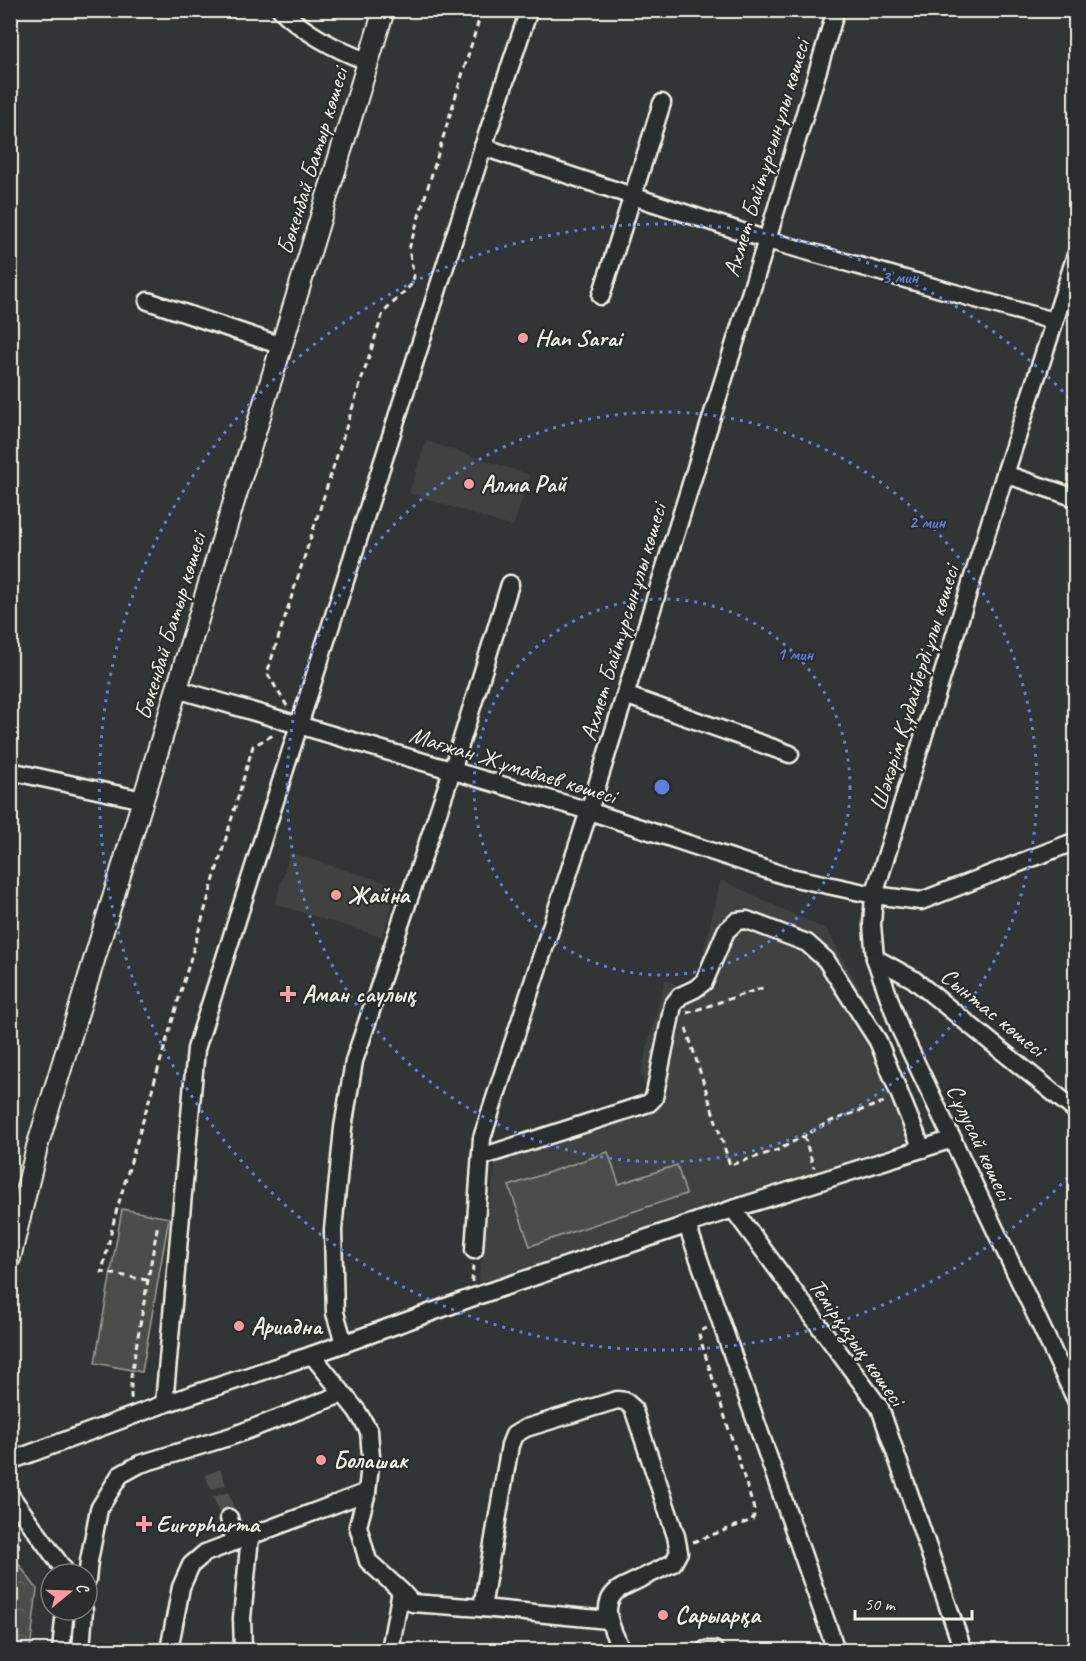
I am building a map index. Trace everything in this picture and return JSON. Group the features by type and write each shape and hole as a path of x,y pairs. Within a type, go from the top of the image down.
{"main road":[{"name":"Бөкенбай Батыр көшесі","path":"10,1258 36,1147 384,10"}],"street":[{"path":"280,10 294,23 340,51 369,62"},
{"path":"164,1404 196,1049 292,724 529,10"},
{"name":"Ахмет Байтұрсынұлы көшесі","path":"474,1250 482,1138 589,811 767,240 836,10"},
{"path":"601,296 662,103"},
{"path":"483,147 767,240 1054,321"},
{"name":"Шәкәрім Құдайбердіұлы көшесі","path":"874,895 1076,255"},
{"path":"148,301 282,346"},
{"path":"1005,474 1076,498"},
{"path":"344,1343 335,1313 333,1230 343,1128 354,1061 452,771 510,584"},
{"name":"Мағжан Жұмабаев көшесі","path":"177,689 589,811 786,876 874,895 921,901 1076,841"},
{"path":"625,695 790,754"},
{"path":"10,771 143,801"},
{"name":"Сұлусай көшесі","path":"874,895 872,925 875,958 900,1029 1076,1400"},
{"path":"481,1157 649,1102 654,1098 673,1005 680,996 704,982 726,931 737,921 747,920 807,943 826,960 878,1041 922,1149"},
{"name":"Сынтас көшесі","path":"875,958 913,979 1076,1111"},
{"path":"10,1461 164,1404 312,1355 471,1298 733,1209 953,1139"},
{"name":"Темірқазық көшесі","path":"733,1209 880,1408 963,1650"},
{"path":"687,1225 836,1650"},
{"path":"312,1355 357,1411 369,1431 371,1457 368,1492 358,1526 368,1561 412,1603 608,1620"},
{"path":"89,1562 99,1509 120,1475 140,1464 232,1436 342,1394"},
{"path":"482,1608 510,1445 514,1436 526,1428 617,1400 625,1401 633,1408 676,1536 679,1552 673,1563 614,1593 609,1599 608,1620 621,1650"},
{"path":"169,1650 181,1587 191,1565 206,1553 368,1492"},
{"path":"10,1495 58,1562"},
{"path":"229,1518 243,1539 243,1650"},
{"path":"390,1650 401,1592"},
{"path":"61,1650 64,1622"},
{"path":"81,1650 83,1622"},
{"path":"705,1650 714,1650"}],"path":[{"path":"147,1280 102,1272 115,1216 253,746 292,724 288,708 267,673 383,313 411,285 414,278 409,249 482,10"},
{"path":"681,1015 765,987"},
{"path":"685,1026 730,1165 777,1150 831,1121 900,1096"},
{"path":"804,1136 819,1182"},
{"path":"132,1416 131,1376 158,1223"},
{"path":"471,1298 474,1250"},
{"path":"679,1552 692,1543 752,1520 754,1516 754,1509 699,1335 700,1331 720,1321"},
{"path":"10,1601 21,1533"}],"shaded area":[{"name":"Алма Рай","path":"426,441 530,475 513,527 409,493"},
{"name":"Жайна","path":"290,853 398,886 382,937 275,904"},
{"path":"721,880 827,930 884,1033 928,1134 478,1284 498,1143 649,1093 640,1075 665,980 683,987 697,977"}],"green space":[{"path":"608,1152 619,1184 677,1165 686,1194 530,1246 509,1186"},
{"path":"122,1209 169,1218 142,1372 95,1363"},
{"path":"11,1557 15,1559 37,1589 30,1650 11,1650"}],"tunnel":[{"path":"213,1472 229,1518"}],"place":[{"name":"Han Sarai","path":"523,338"},
{"name":"Алма Рай","path":"469,484"},
{"name":"Жайна","path":"336,895"},
{"name":"Аман саулық","path":"288,994"},
{"name":"Ариадна","path":"239,1326"},
{"name":"Болашак","path":"321,1460"},
{"name":"Europharma","path":"144,1524"},
{"name":"Сарыарқа","path":"663,1615"}]}
